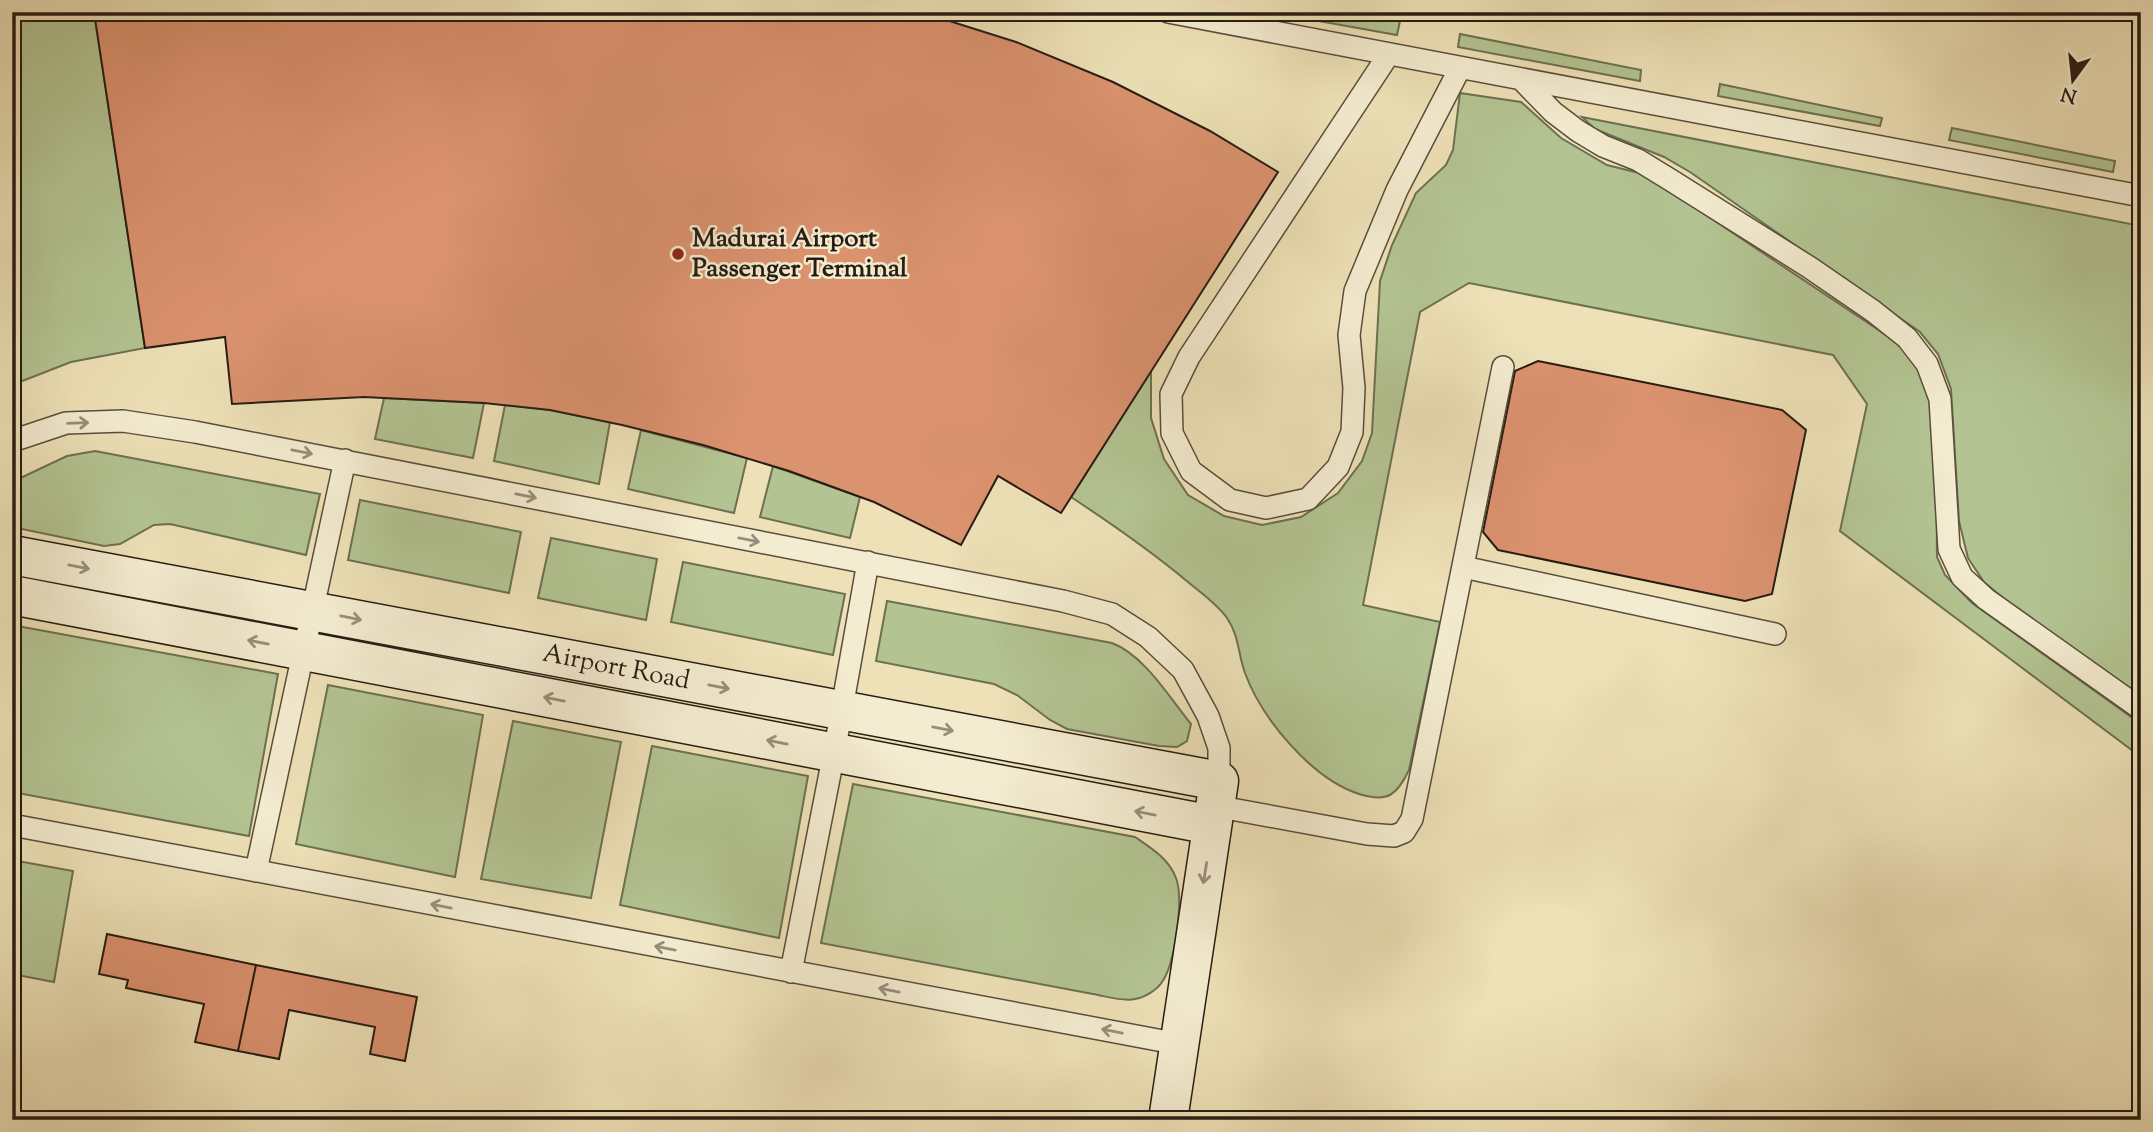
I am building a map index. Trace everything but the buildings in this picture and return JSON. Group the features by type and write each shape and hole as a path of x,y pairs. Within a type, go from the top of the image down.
{"main road":[{"name":"Airport Road","path":"12,555 841,710 1215,804"},
{"name":"Airport Road","path":"12,595 834,753 1215,804"},
{"path":"1168,1120 1215,804"}],"lane":[{"path":"1172,13 1389,54 1429,51 1460,68 1521,79 1678,99 1910,143 2141,196"},
{"path":"1389,54 1189,357 1171,394 1171,433 1191,471 1230,500 1266,508 1308,499 1338,467 1352,432 1354,388 1349,335 1355,291 1397,190 1460,68"},
{"path":"1521,79 1553,112 1578,131 1603,146 1638,160 1728,215 1863,303 1907,338 1927,364 1940,399 1949,549 1962,577 1986,599 2141,709"},
{"path":"12,441 66,423 123,421 195,432 868,562 1063,601 1112,614 1148,636 1183,670 1208,716 1219,748 1215,804 1367,834 1394,836 1404,832 1412,819 1503,367"},
{"path":"256,871 345,460"},
{"path":"791,972 868,562"},
{"path":"1463,567 1775,634"},
{"path":"12,825 1179,1044"}],"green space":[{"path":"12,12 94,12 145,348 71,362 12,385"},
{"path":"1269,12 1352,12 1400,21 1397,35"},
{"path":"1460,34 1641,70 1640,81 1458,47"},
{"path":"1720,84 1882,118 1880,126 1718,96"},
{"path":"1460,93 1521,102 1561,138 1607,165 1639,173 1673,193 1895,341 1917,365 1925,382 1930,404 1936,457 1937,557 1945,575 1972,603 2141,724 2141,757 1840,531 1867,404 1833,355 1469,283 1420,312 1363,605 1440,622 1409,770 1396,791 1377,798 1341,786 1307,761 1276,728 1263,709 1245,673 1234,631 1223,613 1160,559 1071,497 1151,371 1151,418 1164,459 1188,495 1224,516 1262,525 1301,517 1338,493 1362,461 1372,433 1380,281 1392,245 1416,193 1446,165 1453,150"},
{"path":"1582,117 2141,226 2141,699 2020,612 1984,582 1968,558 1959,521 1951,389 1938,354 1920,332 1690,172 1664,157 1595,129"},
{"path":"1952,128 2115,161 2113,172 1949,140"},
{"path":"384,398 484,403 473,458 375,439"},
{"path":"505,405 550,410 610,422 599,484 494,461"},
{"path":"641,430 747,458 734,513 628,489"},
{"path":"95,451 320,494 306,555 170,524 154,525 120,544 104,546 12,527 12,482 67,456"},
{"path":"773,466 860,497 850,538 760,517"},
{"path":"360,500 521,532 509,593 348,560"},
{"path":"551,538 657,559 646,620 538,598"},
{"path":"683,562 845,594 833,655 671,622"},
{"path":"887,601 1112,643 1135,657 1165,690 1191,724 1187,741 1177,747 1159,746 1067,729 1050,720 1017,695 994,684 876,661"},
{"path":"12,625 278,674 249,836 12,792"},
{"path":"328,685 483,715 455,877 296,844"},
{"path":"513,721 621,742 591,898 481,879"},
{"path":"652,746 808,776 779,938 620,905"},
{"path":"853,784 1135,837 1164,860 1173,871 1178,888 1179,915 1174,947 1162,982 1154,991 1142,997 1120,999 821,943"},
{"path":"12,860 73,871 54,982 12,974"}],"place":[{"name":"Madurai Airport Passenger Terminal","path":"678,254"}]}
